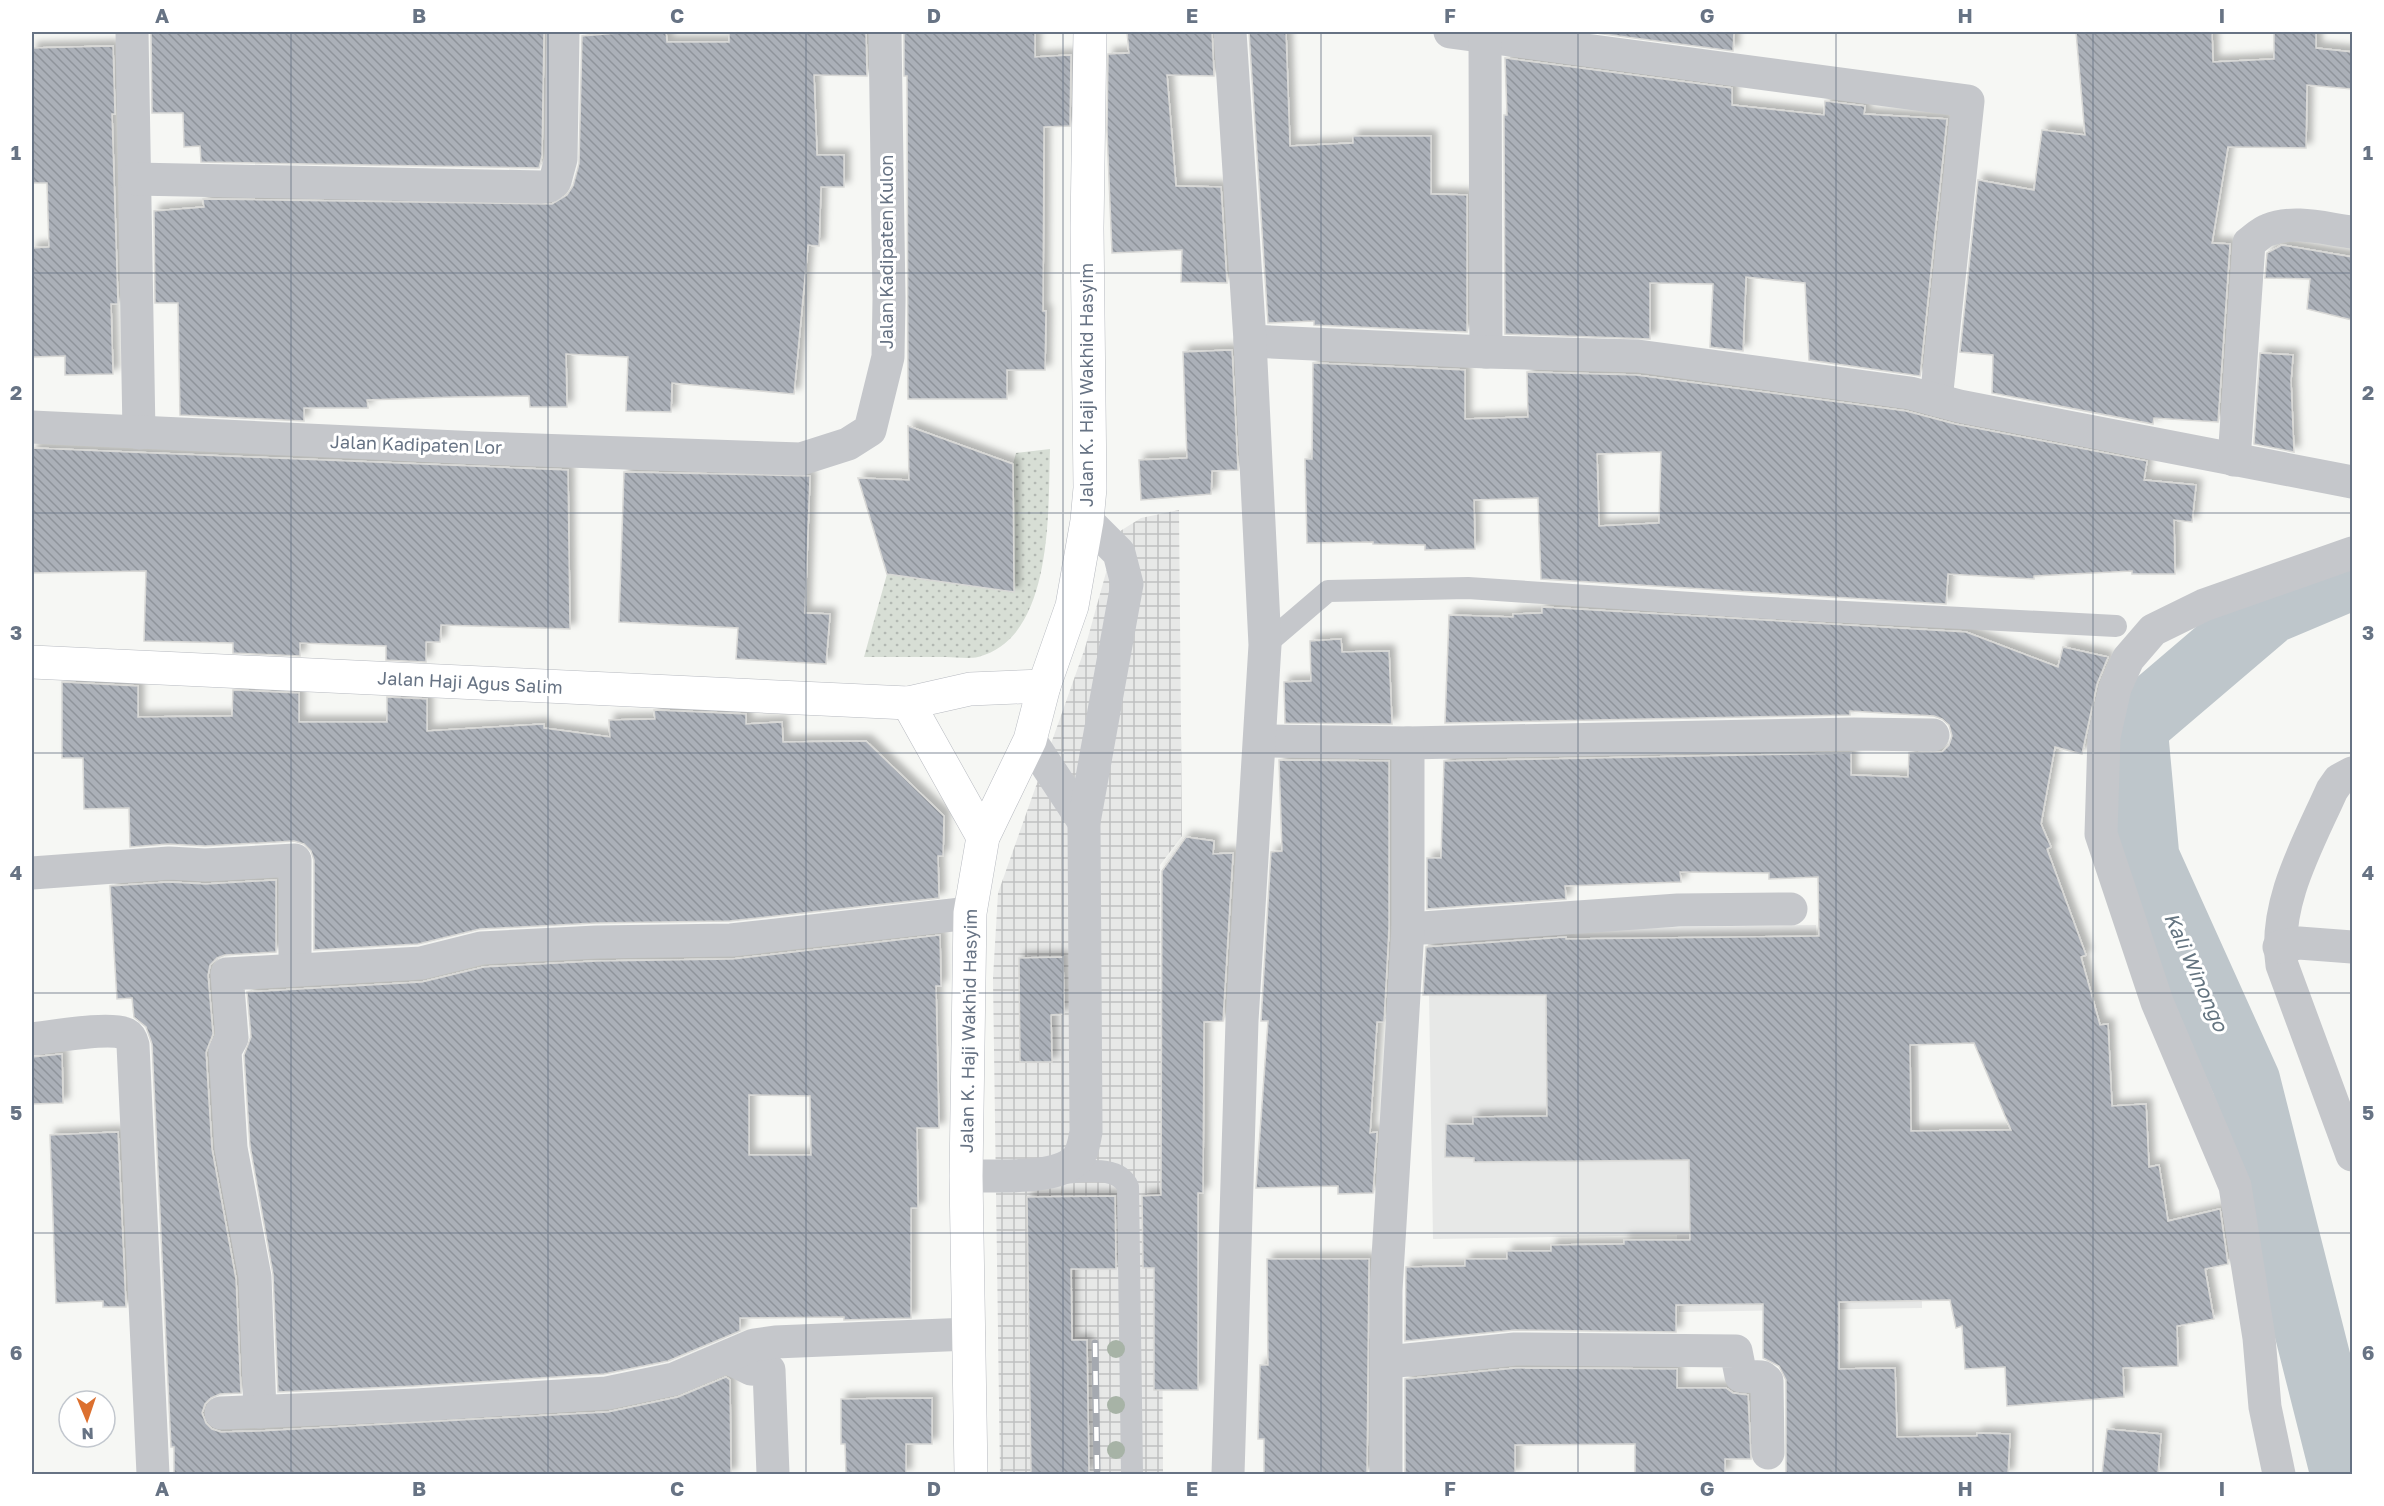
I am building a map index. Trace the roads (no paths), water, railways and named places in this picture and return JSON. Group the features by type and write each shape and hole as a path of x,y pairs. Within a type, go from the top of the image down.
{"main road":[{"name":"Jalan K. Haji Wakhid Hasyim","path":"971,1474 966,1176 970,913 983,837 1030,741 1044,686 1072,606 1087,521 1090,488 1087,228 1090,32"},
{"name":"Jalan Haji Agus Salim","path":"32,662 908,703 970,689 1044,686"},
{"path":"908,703 983,837"}],"street":[{"path":"132,32 139,433"},
{"path":"135,179 549,186 555,181 561,159 563,32"},
{"name":"Jalan Kadipaten Kulon","path":"801,459 848,444 870,430 888,357 885,32"},
{"path":"1228,1474 1242,1021 1261,741 1265,645 1250,341 1230,32"},
{"path":"1450,32 1968,101 1936,400"},
{"path":"1485,38 1486,352"},
{"path":"2234,460 2249,243 2267,230 2284,226 2299,225 2352,232"},
{"path":"1250,341 1486,352 1638,356 1910,393 2352,482"},
{"name":"Jalan Kadipaten Lor","path":"32,427 468,448 801,459"},
{"path":"966,1176 1051,1173 1076,1160 1083,1149 1086,1132 1084,822 1127,584 1119,553 1087,521"},
{"path":"2279,1474 2265,1407 2259,1338 2235,1186 2157,1002 2101,834 2104,738 2115,688 2128,659 2153,630 2204,605 2352,554"},
{"path":"1261,741 1408,743 1842,734 1933,735"},
{"path":"1030,741 1084,822"},
{"path":"1386,1474 1386,1290 1408,929 1408,743"},
{"path":"2352,772 2339,780 2332,790 2295,874 2283,917 2279,947 2282,965 2352,1155"},
{"path":"32,873 169,863 205,865 295,860 295,969"},
{"path":"1408,929 1678,910 1791,909"},
{"path":"260,1412 255,1277 231,1148 225,1051 232,1038 227,974 421,963 481,948 502,946 730,940 970,913"},
{"path":"2279,947 2299,943 2352,947"},
{"path":"32,1039 112,1031 126,1034 134,1046 153,1474"},
{"path":"221,1413 416,1405 607,1393 674,1379 741,1351 775,1342 969,1334"},
{"path":"1387,1362 1515,1349 1736,1351 1741,1376 1762,1377 1767,1381 1768,1453"},
{"path":"741,1351 751,1369 768,1370 773,1474"}],"lane":[{"path":"1265,645 1328,591 1340,590 1468,588 1751,607 2116,626"},
{"path":"1051,1173 1110,1172 1119,1174 1125,1179 1128,1187 1132,1474"}],"waterway":[{"name":"Kali Winongo","path":"2345,1474 2246,1082 2145,858 2133,726 2269,610 2352,575"}],"railway":[{"path":"1095,1343 1097,1470"}]}
